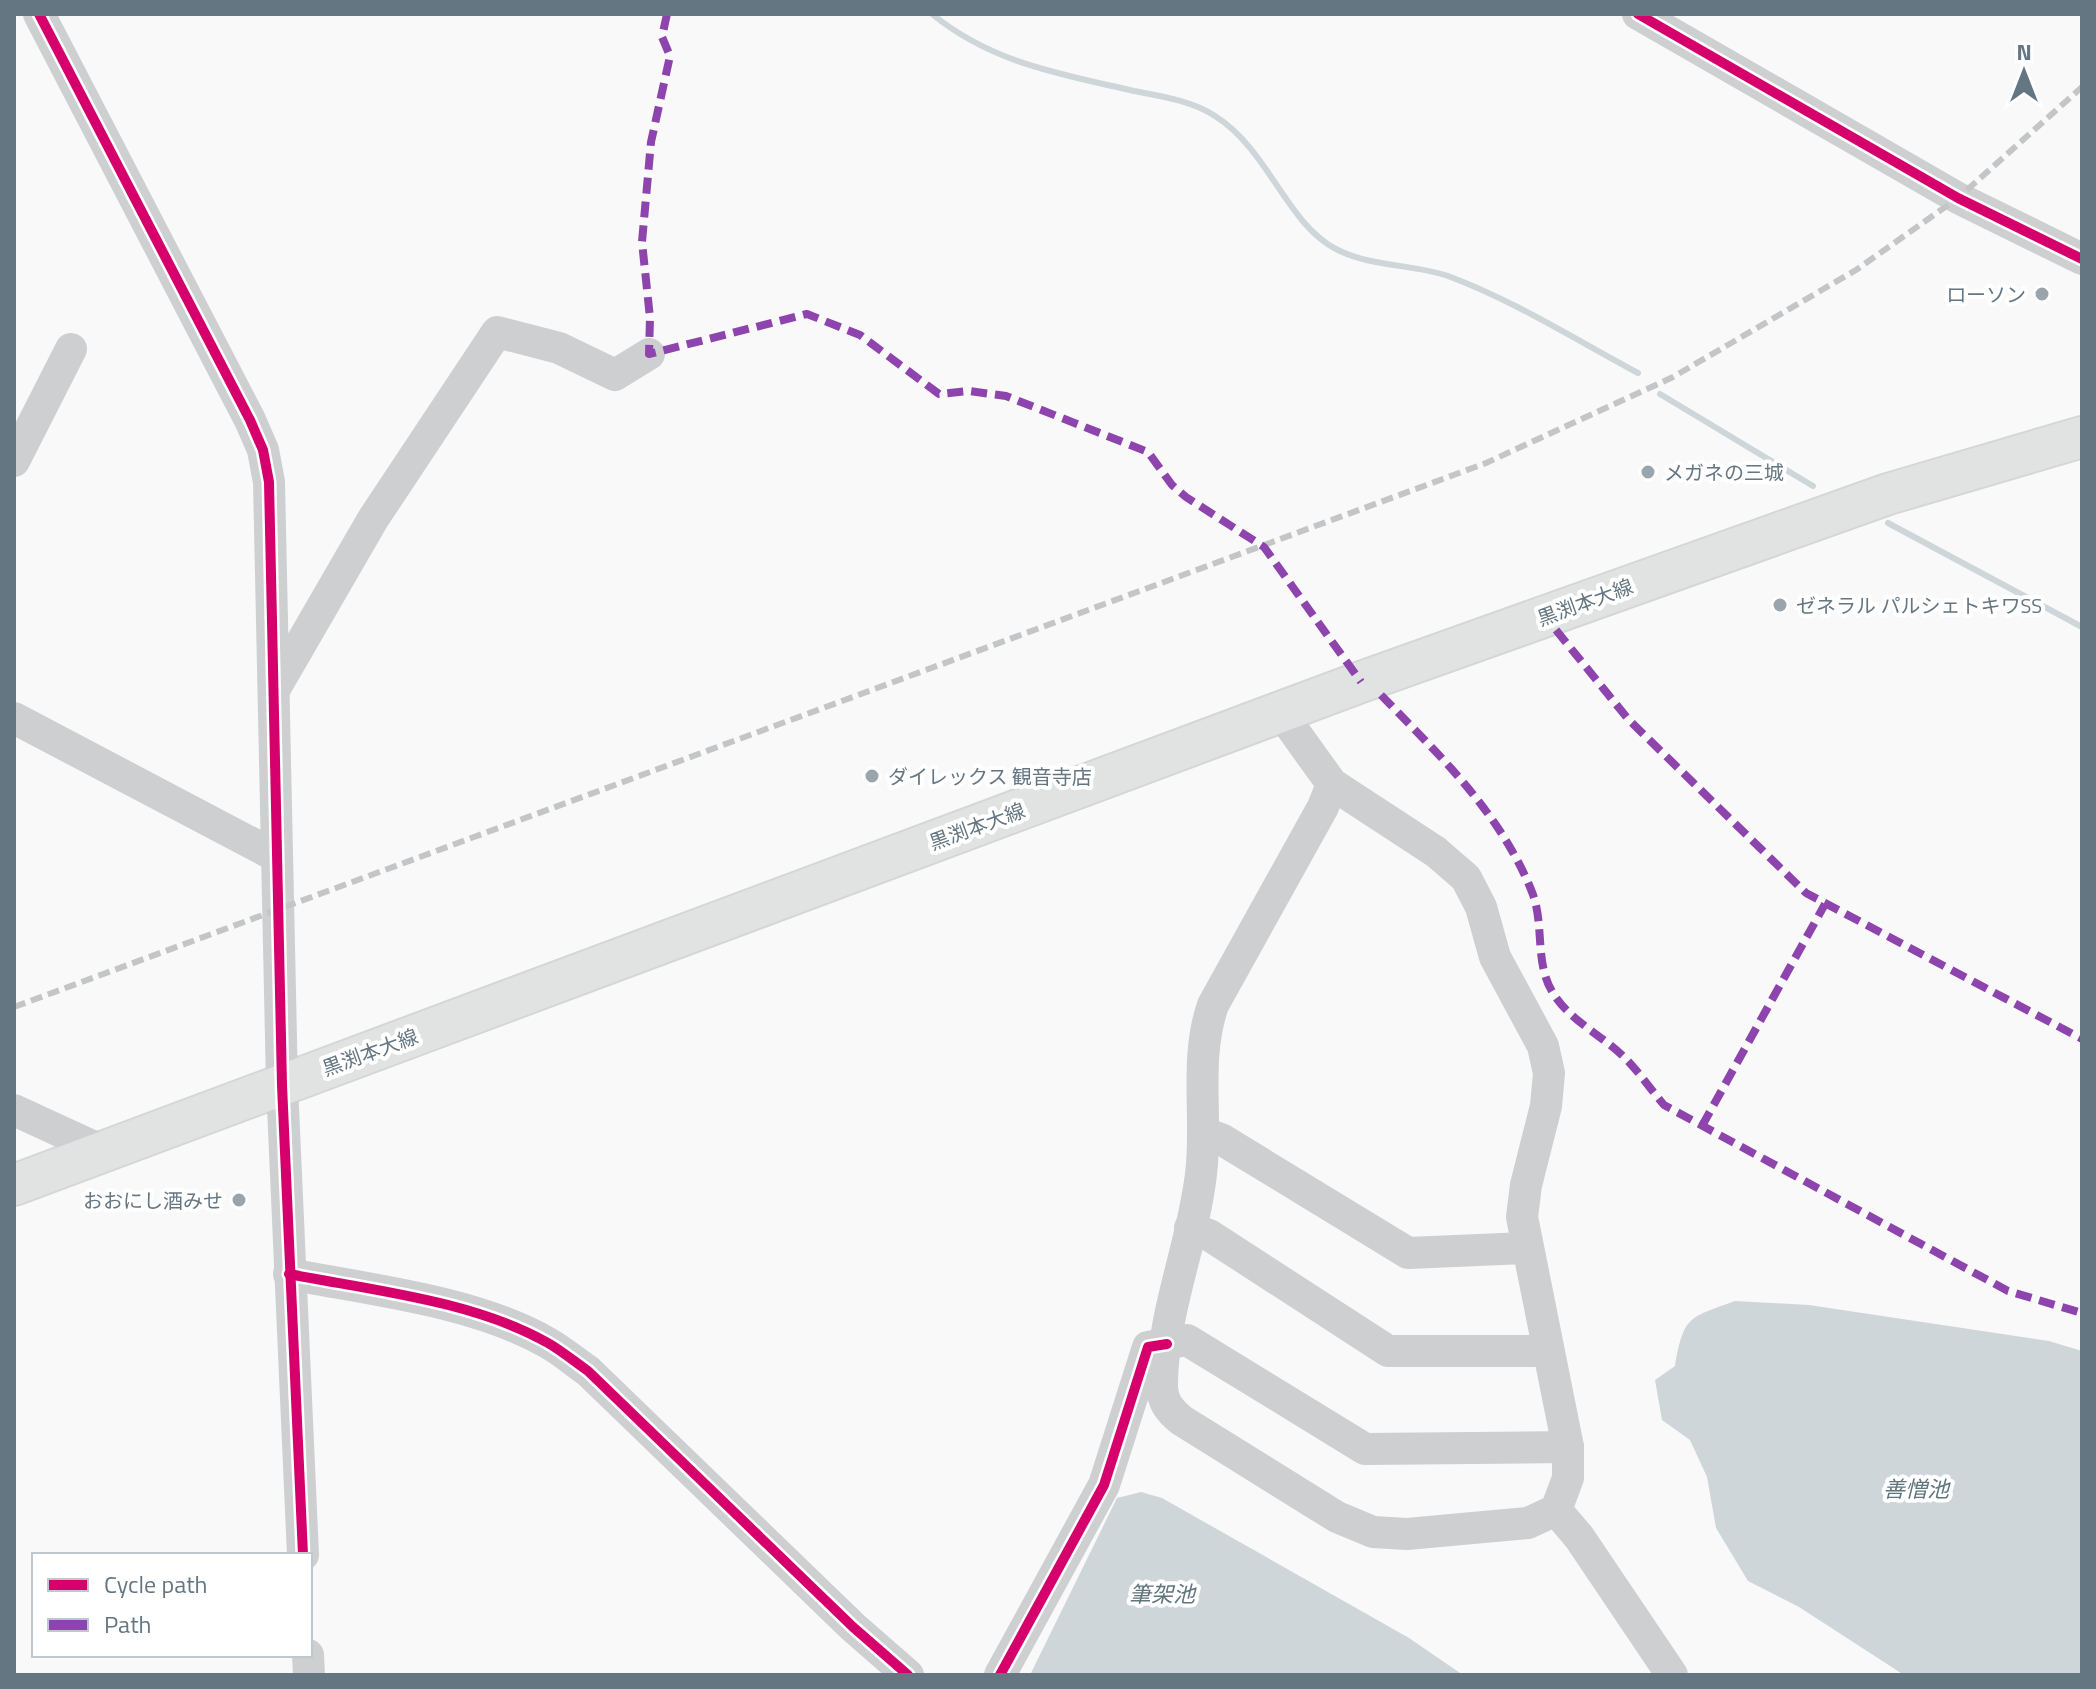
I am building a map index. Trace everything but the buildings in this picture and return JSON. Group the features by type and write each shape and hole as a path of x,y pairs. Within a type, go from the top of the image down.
{"main road":[{"name":"黒渕本大線","path":"14,1185 1281,713 1860,504 2082,437"}],"street":[{"path":"39,14 263,450 269,482 282,1085 303,1553"},
{"path":"1638,14 1958,198 2082,259"},
{"path":"274,690 373,519 497,332 559,348 615,375 649,354"},
{"path":"14,461 71,349"},
{"path":"1281,713 1332,784 1436,852 1466,878 1481,907 1495,957 1543,1046 1548,1084 1546,1106 1526,1185 1522,1217 1568,1447 1568,1478 1556,1510 1528,1523 1407,1534 1373,1532 1337,1517 1166,1408 1161,1387 1167,1344 1201,1176 1203,1034 1213,1005 1323,807 1332,784"},
{"path":"14,718 276,856"},
{"path":"14,1110 103,1151"},
{"path":"1204,1133 1221,1139 1408,1253 1526,1248"},
{"path":"1190,1228 1209,1235 1388,1351 1548,1351"},
{"path":"289,1274 420,1299 502,1322 547,1343 588,1371 853,1627 908,1675"},
{"path":"1000,1675 1104,1485 1148,1347 1187,1340 1365,1449 1568,1447"},
{"path":"1556,1510 1579,1537 1672,1675"}],"water":[{"name":"善憎池","path":"1735,1301 1809,1305 2049,1341 2082,1351 2082,1675 1904,1675 1799,1607 1748,1581 1716,1528 1707,1477 1690,1440 1662,1420 1655,1380 1675,1366 1682,1337 1691,1321 1707,1311"},
{"name":"筆架池","path":"1141,1492 1162,1498 1409,1638 1463,1675 1030,1675 1117,1498"}],"waterway":[{"path":"932,14 978,44 1028,64 1197,106 1234,130 1250,147 1304,222 1336,249 1363,259 1435,272 1473,286 1638,373"},
{"path":"1660,394 1813,486"},
{"path":"1888,523 2082,627"}],"railway":[{"path":"14,1007 1486,463 1673,377 1856,270 1958,198 2082,87"}],"marked path":[{"path":"667,14 662,37 670,56 651,142 642,242 650,318 649,354 807,314 860,335 939,394 969,391 1006,396 1148,452 1172,485 1186,497 1264,547 1361,682"},
{"path":"1556,630 1628,719 1806,893 2082,1039"},
{"path":"1381,695 1467,786 1519,863 1536,905 1541,957 1553,993 1568,1012 1625,1058 1664,1105 2008,1291 2082,1313"},
{"path":"1702,1126 1825,904"}],"cycle path":[{"path":"39,14 250,420 263,450 269,482 282,1085 303,1553"},
{"path":"1638,14 1958,198 2082,259"},
{"path":"289,1274 456,1307 519,1329 553,1346 588,1371 853,1627 908,1675"},
{"path":"1000,1675 1104,1485 1148,1347 1167,1344"}],"place":[{"name":"ローソン","path":"2042,294"},
{"name":"メガネの三城","path":"1648,472"},
{"name":"ゼネラル パルシェトキワSS","path":"1780,605"},
{"name":"ダイレックス 観音寺店","path":"872,776"},
{"name":"おおにし酒みせ","path":"239,1200"}]}
